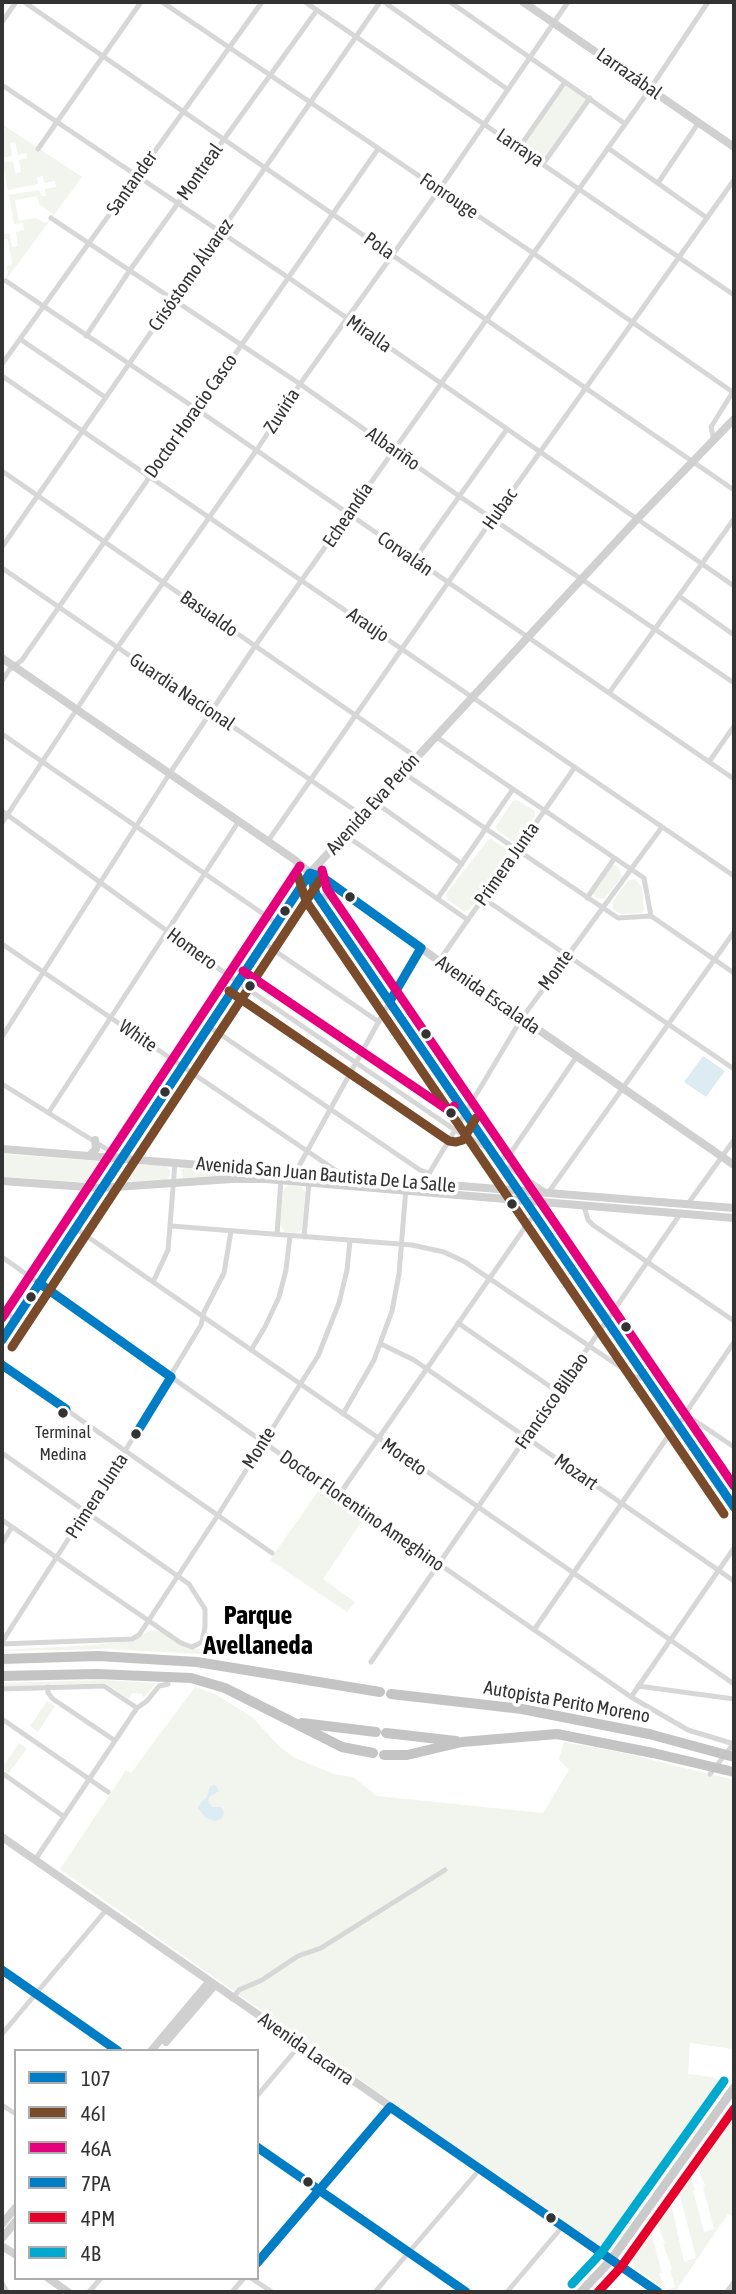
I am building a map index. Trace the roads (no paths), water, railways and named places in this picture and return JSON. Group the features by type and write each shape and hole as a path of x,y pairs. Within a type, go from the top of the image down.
{"highway":[{"name":"Autopista Perito Moreno","path":"2,1659 98,1656 197,1662 386,1693 522,1709 649,1734 734,1757"},
{"name":"Autopista Perito Moreno","path":"2,1676 122,1674 191,1678 225,1688 342,1747 378,1754 416,1754 462,1742 557,1734 734,1772"},
{"name":"Autopista Perito Moreno","path":"292,1722 462,1742"}],"main road":[{"path":"581,2292 611,2260 734,2088"}],"street":[{"path":"2,22 16,2"},
{"name":"Pola","path":"24,2 734,489"},
{"path":"38,149 141,2"},
{"name":"Fonrouge","path":"162,2 734,392"},
{"name":"Santander","path":"2,364 262,2"},
{"name":"Larraya","path":"305,2 734,295"},
{"path":"382,2 507,89"},
{"name":"Crisóstomo Álvarez","path":"2,547 355,36 382,2"},
{"path":"450,2 624,123"},
{"name":"Larrazábal","path":"523,2 734,147"},
{"name":"Zuviría","path":"2,824 5,813 117,648 568,2"},
{"name":"Echeandía","path":"2,1037 135,826 255,646 650,89 708,2"},
{"name":"Montreal","path":"86,336 268,75 317,10"},
{"path":"519,148 565,82"},
{"name":"Miralla","path":"2,85 289,278 734,586"},
{"path":"543,164 590,99"},
{"path":"658,183 699,122"},
{"path":"608,148 707,218"},
{"name":"Doctor Horacio Casco","path":"2,681 22,660 377,149"},
{"name":"Hubac","path":"268,841 493,518 734,180"},
{"name":"Albariño","path":"51,218 300,384 734,683"},
{"name":"Corvalán","path":"6,281 734,779"},
{"path":"20,339 105,397"},
{"name":"Araujo","path":"2,376 734,876"},
{"path":"713,442 710,427 734,392"},
{"name":"Avenida Eva Perón","path":"2,1340 236,981 310,873 638,518 734,419"},
{"path":"414,560 507,429"},
{"name":"Basualdo","path":"2,471 416,757"},
{"path":"608,693 734,519"},
{"name":"Guardia Nacional","path":"2,568 363,816"},
{"path":"679,596 734,635"},
{"name":"Avenida Escalada","path":"2,658 268,841 310,873 322,877 734,1165"},
{"path":"709,762 734,726"},
{"path":"2,734 275,922"},
{"path":"435,736 646,881 652,916"},
{"name":"Primera Junta","path":"439,961 575,767"},
{"path":"402,772 618,918 652,916 734,973"},
{"path":"438,898 513,789"},
{"path":"376,803 462,864"},
{"name":"Homero","path":"5,813 236,981 455,1130 492,1150"},
{"path":"49,1112 239,821"},
{"name":"Monte","path":"413,1184 429,1173 522,1018 662,827"},
{"path":"345,835 468,920"},
{"path":"587,898 614,859"},
{"path":"310,873 312,887 647,1379 681,1420 734,1507"},
{"path":"321,900 336,887"},
{"path":"483,898 734,1069"},
{"path":"501,1164 548,1194 734,932"},
{"path":"262,942 379,1021"},
{"name":"White","path":"2,944 344,1176"},
{"path":"294,1176 421,948"},
{"path":"208,1026 420,1170 429,1173"},
{"path":"501,1164 577,1056"},
{"path":"2,1083 121,1158"},
{"path":"90,1155 96,1149 95,1140"},
{"name":"Francisco Bilbao","path":"371,1662 734,1140"},
{"name":"Avenida San Juan Bautista De La Salle","path":"2,1149 90,1155 294,1176 344,1176 413,1184"},
{"path":"153,1282 166,1256 175,1163"},
{"path":"343,1414 365,1379 381,1344 396,1293 413,1184 419,1178 420,1170"},
{"name":"Avenida San Juan Bautista De La Salle","path":"2,1181 101,1188 232,1179 281,1180 294,1176 309,1182 519,1190 681,1214 734,1218"},
{"path":"277,1234 281,1180"},
{"path":"304,1237 309,1182"},
{"name":"Avenida San Juan Bautista De La Salle","path":"413,1184 418,1192 526,1201 585,1201 734,1209"},
{"path":"585,1201 588,1220 734,1321"},
{"path":"338,1495 535,1213"},
{"path":"171,1226 402,1245 444,1252 465,1262 635,1377 647,1379"},
{"name":"Moreto","path":"75,1228 734,1684"},
{"name":"Primera Junta","path":"2,1643 125,1451 201,1325 224,1273 232,1231"},
{"path":"251,1350 279,1297 288,1261 290,1236"},
{"name":"Monte","path":"2,1643 132,1639 139,1635 318,1356 333,1322 345,1280 350,1241"},
{"name":"Doctor Florentino Ameghino","path":"2,1257 338,1495 631,1697 688,1730 734,1744"},
{"path":"2,1310 15,1320"},
{"path":"458,1323 558,1392"},
{"path":"534,1630 734,1342"},
{"name":"Mozart","path":"381,1344 426,1368 734,1581"},
{"path":"2,1365 272,1553"},
{"path":"681,1420 694,1420 734,1446"},
{"path":"2,1453 189,1584 203,1603 206,1621 202,1642 195,1646 183,1644 2,1520"},
{"path":"2,1543 12,1527"},
{"path":"631,1697 734,1548"},
{"path":"35,1860 137,1708 160,1686 168,1684"},
{"path":"2,1689 104,1686 137,1708"},
{"path":"638,1686 734,1699"},
{"path":"48,1687 48,1693 53,1699 114,1740"},
{"path":"2,1719 108,1792"},
{"path":"710,1774 734,1744"},
{"path":"2,1773 63,1816"},
{"name":"Avenida Lacarra","path":"3,1839 658,2292"},
{"path":"232,1998 239,1990 262,1980 298,1956 321,1948 445,1870"},
{"path":"2,2034 107,1909"},
{"path":"2,1970 115,2049"},
{"path":"154,2049 211,1984"},
{"path":"160,2049 211,1984"},
{"path":"259,2094 300,2045"},
{"path":"259,2261 390,2107"},
{"path":"259,2148 466,2292"},
{"path":"375,2292 480,2169"},
{"path":"2,2224 14,2209"},
{"path":"2,2238 14,2223"},
{"path":"508,2292 562,2227"},
{"path":"51,2280 68,2292"},
{"path":"254,2280 272,2292"},
{"path":"727,2292 734,2282"},
{"path":"2,2283 7,2292"}],"place":[{"name":"Terminal Medina","path":"63,1413"}],"district":[{"name":"Parque Avellaneda","path":"258,1631"}]}
